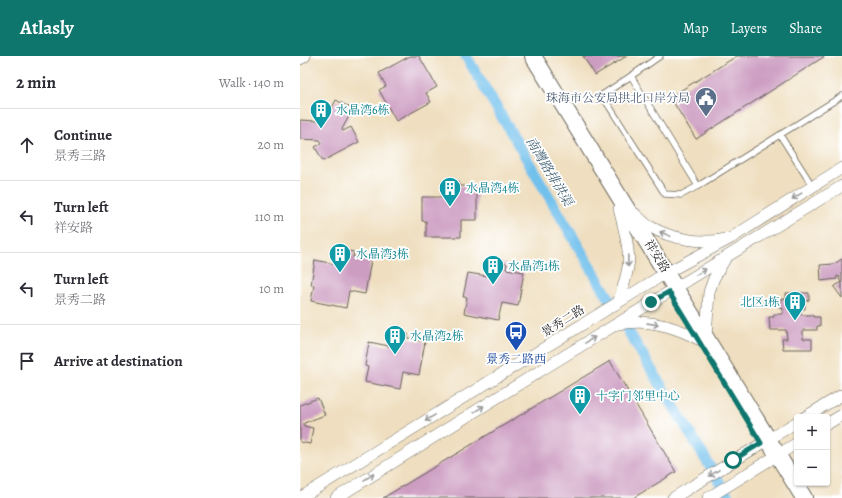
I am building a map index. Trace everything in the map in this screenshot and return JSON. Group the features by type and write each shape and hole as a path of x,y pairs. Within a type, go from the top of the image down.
{"main road":[{"name":"祥安路","path":"526,56 622,207"},
{"name":"祥安路","path":"533,56 672,290 775,457 804,498"},
{"name":"祥安路","path":"775,457 795,498"}],"street":[{"path":"300,59 304,56"},
{"name":"景秀二路","path":"300,498 663,274 731,238 842,168"},
{"path":"336,498 614,325 842,186"},
{"path":"622,207 650,227 675,238 720,240 731,238"},
{"path":"618,303 629,266 622,207"},
{"path":"614,325 629,322 647,323 671,327 702,338 709,292 714,278 726,257"},
{"path":"810,414 842,395"},
{"path":"830,422 842,415"},
{"path":"673,498 794,424"},
{"path":"708,498 794,445"}],"lane":[{"path":"660,56 602,95 665,194 681,195 698,186 842,96"},
{"path":"631,76 698,186"},
{"path":"780,135 813,187"}],"building":[{"path":"410,56 419,56 437,87 426,93 431,102 396,121 379,90 386,86 379,73"},
{"path":"583,56 627,56 595,75"},
{"name":"珠海市公安局拱北口岸分局","path":"737,56 825,56 696,139 670,97"},
{"name":"水晶湾6栋","path":"336,100 353,109 342,129 343,131 351,127 359,142 323,161 315,147 322,143 320,140 300,139 300,120 317,121 327,117"},
{"name":"水晶湾4栋","path":"442,181 459,181 459,186 477,186 477,220 461,220 461,237 426,237 426,221 422,221 422,197 442,197"},
{"name":"水晶湾3栋","path":"337,249 354,252 353,257 371,260 365,294 349,291 346,308 311,301 314,285 311,285 315,260 334,264"},
{"path":"842,259 842,298 834,287 841,282 839,279 840,277 837,276 837,279 821,281 820,265 834,264"},
{"name":"水晶湾1栋","path":"490,261 507,264 506,269 524,272 518,306 502,303 498,320 464,313 467,297 463,297 468,273 487,276"},
{"name":"北区1栋","path":"786,293 809,293 809,300 805,301 805,309 801,309 801,315 813,315 813,317 820,317 820,326 817,326 817,330 803,330 803,339 812,339 812,349 783,349 782,339 787,339 786,330 770,330 769,317 774,317 774,314 783,314 783,308 780,308 780,299 786,299"},
{"name":"水晶湾2栋","path":"391,330 408,334 408,338 425,342 419,375 403,372 400,389 365,382 368,367 365,366 369,342 389,346"},
{"name":"十字门邻里中心","path":"610,361 676,472 633,498 383,498"},
{"path":"318,398 325,415 304,423 304,426 313,428 310,444 300,442 300,405"}],"waterway":[{"name":"南灣路排洪渠","path":"466,56 610,300"},
{"name":"南灣路排洪渠","path":"627,329 729,498"}],"place":[{"name":"珠海市公安局拱北口岸分局","path":"706,118"},
{"name":"水晶湾6栋","path":"321,130"},
{"name":"水晶湾4栋","path":"450,208"},
{"name":"水晶湾3栋","path":"340,274"},
{"name":"水晶湾1栋","path":"493,286"},
{"name":"北区1栋","path":"795,322"},
{"name":"景秀二路西","path":"516,352"},
{"name":"水晶湾2栋","path":"395,356"},
{"name":"十字门邻里中心","path":"580,416"}],"route":[{"path":"651,302 669,292 761,443 733,460"}]}
